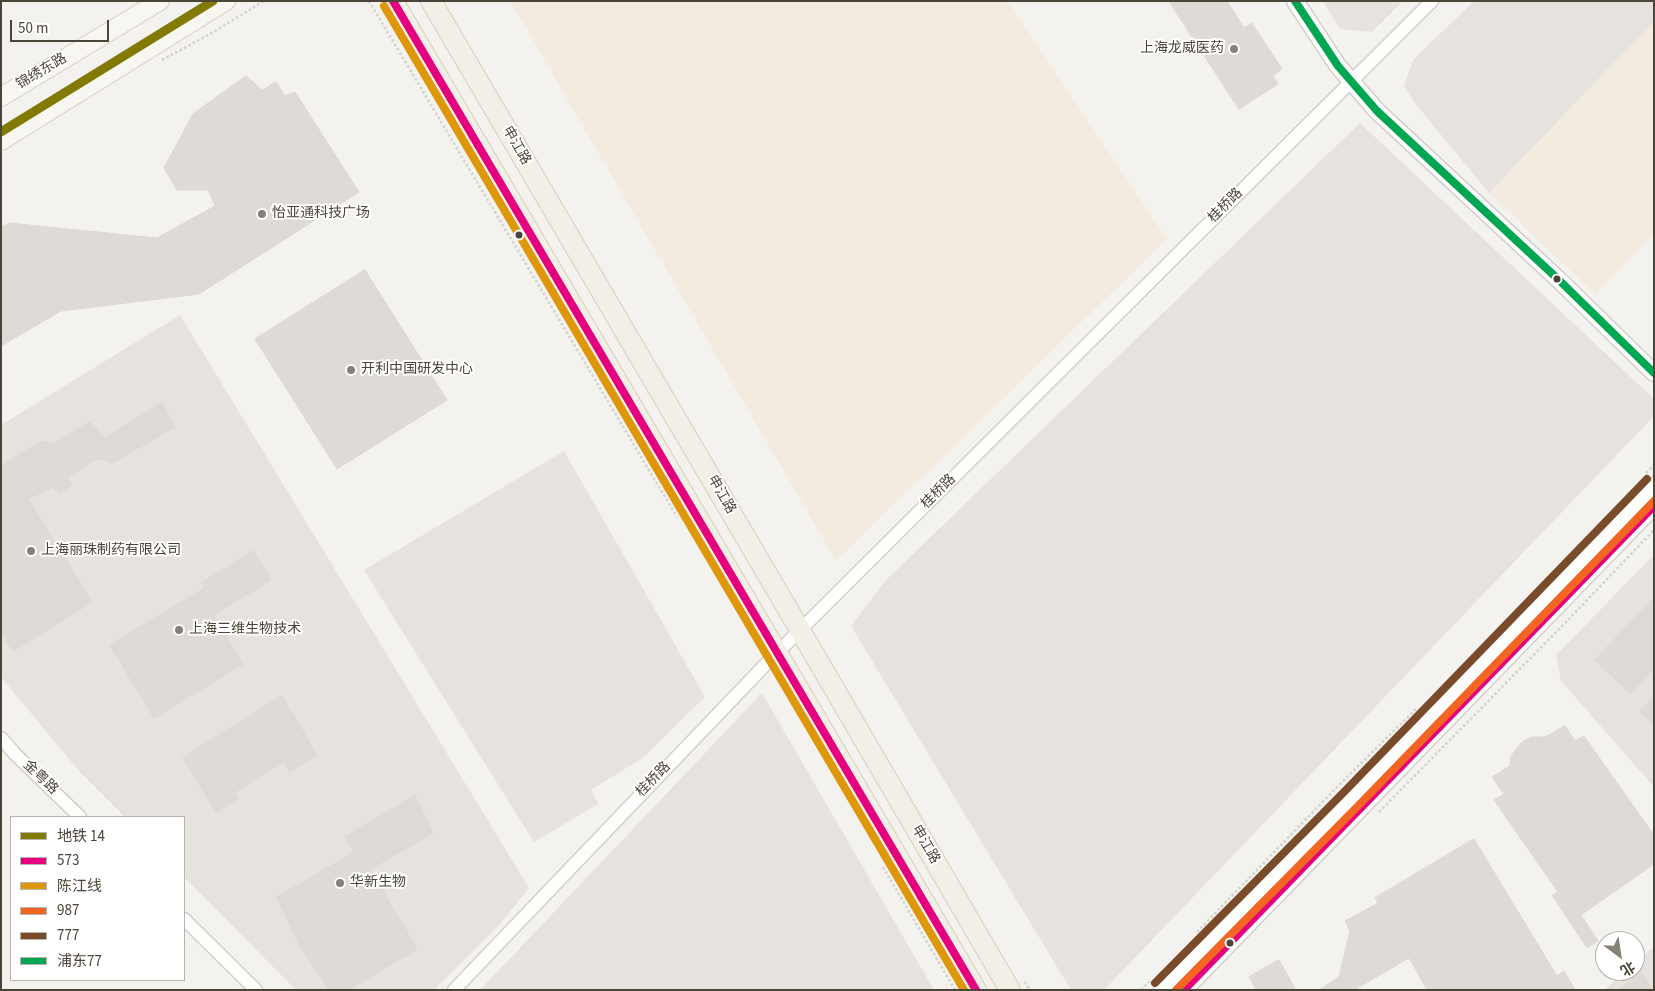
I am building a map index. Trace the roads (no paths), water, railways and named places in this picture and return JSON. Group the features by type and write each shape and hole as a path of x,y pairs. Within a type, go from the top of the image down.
{"main road":[{"name":"锦绣东路","path":"1,97 160,1"},
{"path":"1,141 226,1"},
{"path":"393,1 976,990"},
{"name":"申江路","path":"431,1 1010,990"}],"street":[{"path":"1294,1 1325,48 1376,111 1560,281 1654,373"},
{"name":"桂桥路","path":"454,990 777,653 1432,1"},
{"path":"1158,983 1358,792 1647,482"},
{"path":"1184,990 1654,506"},
{"name":"金粤路","path":"3,742 79,816"},
{"path":"185,920 256,990"}],"metro line":[{"name":"14","path":"1,132 213,1"}],"place":[{"name":"上海龙威医药","path":"1234,49"},
{"name":"怡亚通科技广场","path":"262,214"},
{"name":"开利中国研发中心","path":"351,370"},
{"name":"上海丽珠制药有限公司","path":"31,551"},
{"name":"上海三维生物技术","path":"179,630"},
{"name":"华新生物","path":"340,883"}]}
